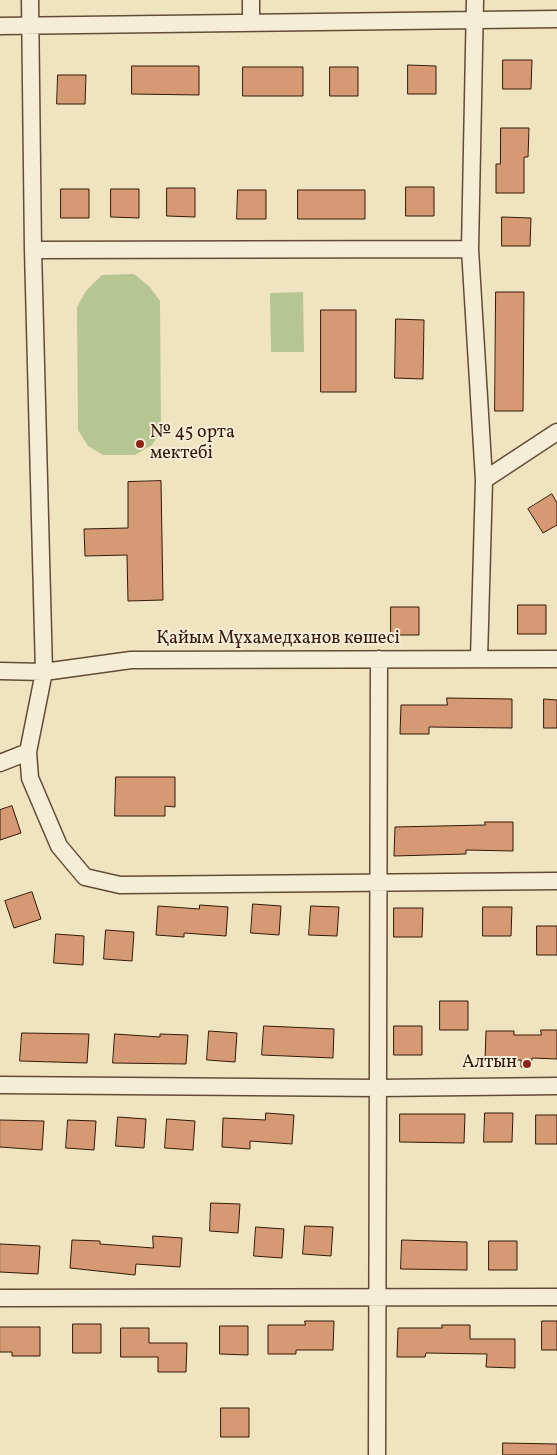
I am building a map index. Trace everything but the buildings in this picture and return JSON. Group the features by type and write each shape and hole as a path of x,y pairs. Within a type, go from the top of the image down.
{"street":[{"path":"30,0 33,250 44,672 28,752 30,778 59,846 85,877 120,884 557,880"},
{"path":"251,0 251,23"},
{"path":"475,0 470,249 484,480 479,659"},
{"path":"0,26 557,19"},
{"path":"33,250 470,249"},
{"path":"484,480 557,432"},
{"name":"Қайым Мұхамедханов көшесі","path":"0,671 44,672 132,660 557,659"},
{"path":"378,1455 379,660"},
{"path":"0,763 28,752"},
{"path":"0,1085 378,1088 557,1086"},
{"path":"0,1298 378,1299 557,1297"}],"green space":[{"path":"134,274 150,287 160,301 161,431 152,445 135,455 103,455 88,446 78,430 77,307 86,291 102,275"},
{"path":"303,292 304,352 271,352 270,293"}],"place":[{"name":"№ 45 орта мектебі","path":"140,444"},
{"name":"Алтын","path":"527,1064"}]}
